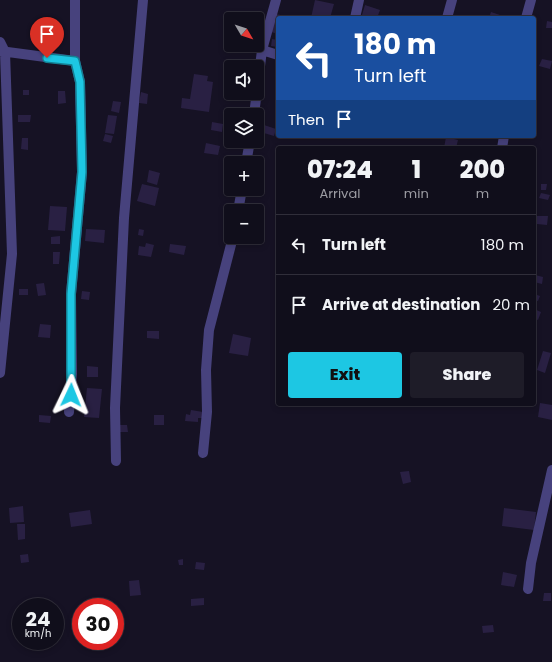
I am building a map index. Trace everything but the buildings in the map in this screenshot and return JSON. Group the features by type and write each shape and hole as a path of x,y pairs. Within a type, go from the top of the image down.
{"street":[{"path":"69,412 72,374 71,294 82,172 80,82 75,61 75,0"},
{"path":"116,461 115,408 124,218 142,0"},
{"path":"264,43 276,0"},
{"path":"355,16 359,0"},
{"path":"448,16 452,0"},
{"path":"527,16 531,0"},
{"path":"0,42 3,51 12,254 0,373"},
{"path":"3,51 75,61"},
{"path":"264,51 276,54"},
{"path":"255,108 262,52"},
{"path":"203,453 207,412 206,370 209,330 231,244"},
{"path":"528,589 531,563 552,470"}],"route":[{"path":"47,58 75,61 80,82 82,172 71,294 71,395"}]}
